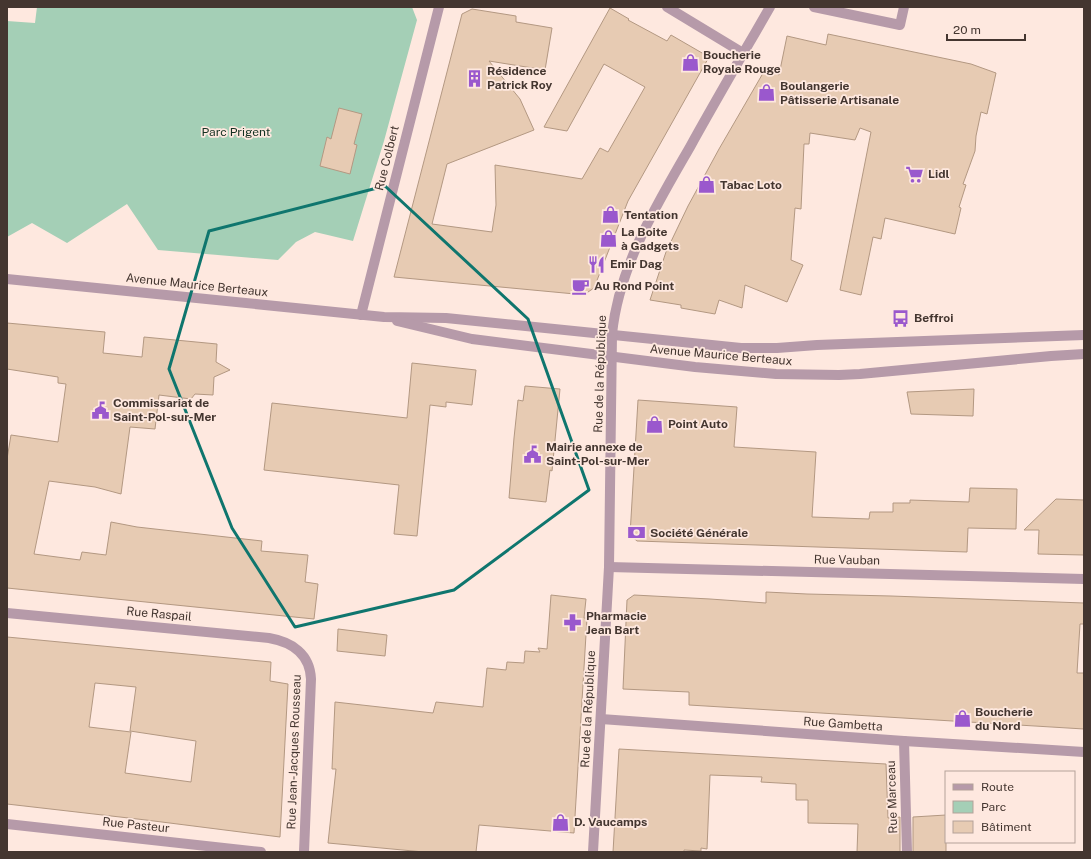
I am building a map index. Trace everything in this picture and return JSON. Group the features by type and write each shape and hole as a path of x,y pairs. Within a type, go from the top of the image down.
{"street":[{"name":"Rue Colbert","path":"360,315 439,7"},
{"path":"666,7 743,53"},
{"name":"Rue de la République","path":"593,852 610,567 612,334 614,315 618,297 642,235 666,188 770,7"},
{"path":"814,7 900,25 904,7"},
{"name":"Avenue Maurice Berteaux","path":"7,279 360,315 446,318 727,346 770,348 1084,335"},
{"name":"Avenue Maurice Berteaux","path":"384,317 472,339 612,357 749,372 839,375 878,373 1084,354"},
{"name":"Rue Vauban","path":"610,567 1084,579"},
{"name":"Rue Raspail","path":"7,613 269,638 282,640 295,646 304,655"},
{"name":"Rue Jean-Jacques Rousseau","path":"304,655 311,672 304,852"},
{"name":"Rue Gambetta","path":"601,719 904,741 1084,752"},
{"name":"Rue Marceau","path":"904,741 907,852"},
{"name":"Rue Pasteur","path":"7,824 261,852"}],"highlighted area":[{"path":"385,186 528,319 589,490 454,590 295,627 232,528 169,369 209,231"}],"green space":[{"name":"Parc Prigent","path":"37,7 412,7 417,20 384,141 353,241 315,232 296,242 278,260 158,250 127,204 67,243 32,223 7,237 7,21 35,23"}],"building":[{"path":"610,8 629,19 628,20 667,41 671,35 709,57 628,201 594,288 585,294 575,294 394,277 462,14 472,9 516,16 516,22 552,28 545,70 489,61 520,99 534,130 447,164 432,224 492,232 496,205 495,165 582,179 600,148 608,152 645,87 604,64 567,131 544,127"},
{"path":"828,34 971,64 996,73 987,114 981,112 976,136 975,151 963,184 966,185 959,207 961,208 955,234 885,218 881,239 873,237 861,295 840,290 871,132 860,128 855,140 810,133 809,144 804,144 801,209 795,208 791,260 803,265 787,302 745,285 742,308 719,300 715,314 681,308 681,305 650,300 666,252 688,206 719,149 766,68 779,75 787,36 826,45"},
{"path":"339,108 362,114 354,144 357,145 350,174 320,166 327,137 331,139"},
{"path":"7,323 105,332 103,353 142,357 144,337 217,344 216,362 230,370 214,377 213,395 195,394 191,399 159,395 155,429 130,427 121,494 95,487 49,481 34,554 80,560 82,552 106,555 111,522 137,527 262,541 261,551 308,555 305,582 318,584 314,619 7,588 7,459 11,435 58,442 66,384 58,383 58,377 7,369"},
{"path":"412,363 476,370 472,405 446,402 446,407 430,405 417,536 394,534 399,485 264,470 272,403 407,418"},
{"name":"Mairie annexe de Saint-Pol-sur-Mer","path":"525,386 560,389 552,471 550,470 546,502 509,498 518,400 523,401"},
{"path":"974,389 973,416 911,414 907,392"},
{"path":"638,400 737,407 734,447 816,452 812,517 869,519 870,512 893,512 893,503 910,503 910,500 969,502 970,488 1017,489 1016,529 968,528 967,552 637,541 630,535"},
{"path":"1056,499 1084,500 1084,555 1038,554 1039,530 1024,530"},
{"path":"766,592 1084,603 1084,624 1080,624 1077,673 1084,673 1084,729 689,705 689,692 623,689 627,600 634,595 766,603"},
{"path":"551,595 586,599 584,618 587,618 574,833 479,825 476,852 424,852 328,843 336,769 332,769 335,702 433,713 436,702 483,707 487,668 506,670 507,662 524,663 525,651 540,652 538,648 547,649"},
{"path":"338,629 387,635 385,656 337,651"},
{"path":"7,637 271,662 270,681 288,684 280,837 7,804","holes":["95,683 136,687 130,731 196,741 191,782 125,773 131,732 89,727"]},
{"path":"619,749 886,764 888,818 900,817 900,852 857,852 858,824 808,823 808,800 796,800 796,784 761,782 762,777 710,775 707,849 701,848 701,851 684,850 684,852 613,852"},
{"path":"945,815 946,852 913,852 913,817"}],"place":[{"name":"Boucherie Royale Rouge","path":"690,62"},
{"name":"Résidence Patrick Roy","path":"474,78"},
{"name":"Boulangerie Pâtisserie Artisanale","path":"767,93"},
{"name":"Lidl","path":"915,174"},
{"name":"Tabac Loto","path":"707,185"},
{"name":"Tentation","path":"611,215"},
{"name":"La Boite à Gadgets","path":"608,239"},
{"name":"Emir Dag","path":"597,264"},
{"name":"Au Rond Point","path":"581,286"},
{"name":"Beffroi","path":"901,318"},
{"name":"Commissariat de Saint-Pol-sur-Mer","path":"100,410"},
{"name":"Point Auto","path":"655,424"},
{"name":"Mairie annexe de Saint-Pol-sur-Mer","path":"533,454"},
{"name":"Société Générale","path":"637,533"},
{"name":"Pharmacie Jean Bart","path":"573,623"},
{"name":"Boucherie du Nord","path":"962,719"},
{"name":"D. Vaucamps","path":"561,822"}]}
